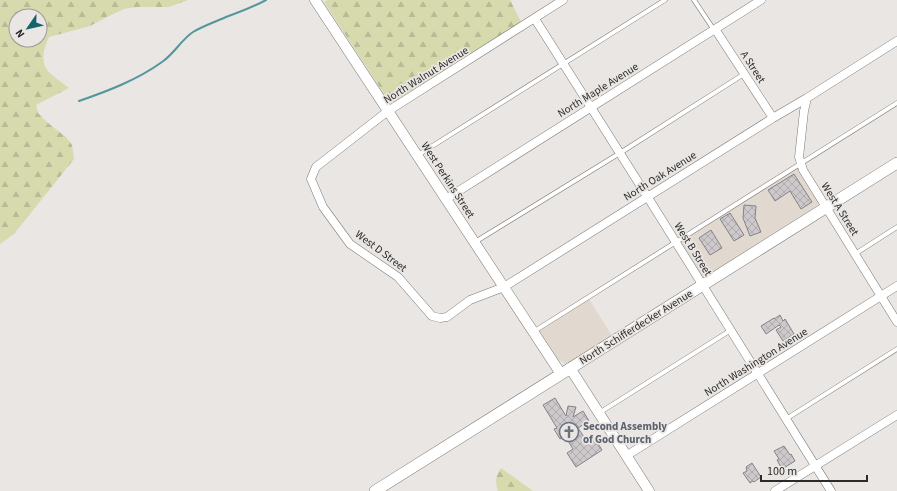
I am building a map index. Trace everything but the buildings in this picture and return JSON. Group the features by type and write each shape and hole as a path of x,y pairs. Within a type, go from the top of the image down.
{"main road":[{"name":"North Schifferdecker Avenue","path":"375,491 897,163"}],"street":[{"name":"West Perkins Street","path":"315,0 533,332 599,413 649,491"},
{"name":"North Walnut Avenue","path":"311,179 316,167 388,111 563,0"},
{"name":"North Maple Avenue","path":"446,199 761,0"},
{"name":"West B Street","path":"535,19 831,491"},
{"name":"A Street","path":"714,29 772,118"},
{"name":"North Oak Avenue","path":"432,316 440,318 448,317 470,300 504,287 647,196 897,41"},
{"path":"800,164 799,157 804,111 807,98"},
{"name":"West A Street","path":"800,164 897,322"},
{"name":"West D Street","path":"311,179 323,207 350,244 398,277 432,316"},
{"name":"North Washington Avenue","path":"626,456 897,286"},
{"path":"775,491 897,415"}],"lane":[{"path":"417,155 665,0"},
{"path":"694,0 714,29"},
{"path":"475,242 620,153 744,74"},
{"path":"533,332 897,103"},
{"path":"854,254 897,227"},
{"path":"599,413 731,330"},
{"path":"786,419 897,349"}],"shaded area":[{"path":"796,163 799,172 818,202 818,206 705,277 702,276 678,238"},
{"path":"587,296 612,336 570,362 564,363 557,359 536,328"}],"green space":[{"path":"0,0 188,0 169,7 136,7 124,9 90,26 49,37 48,40 48,8 8,8 8,48 45,48 43,58 47,70 69,88 36,105 38,113 66,137 72,145 74,159 14,234 0,244"},
{"path":"328,0 510,0 521,22 394,102 390,102 324,2"},
{"path":"501,468 533,491 498,491 496,479"}],"waterway":[{"path":"79,101 132,80 166,59 193,32 266,0"}],"place":[{"name":"Second Assembly of God Church","path":"569,432"}]}
